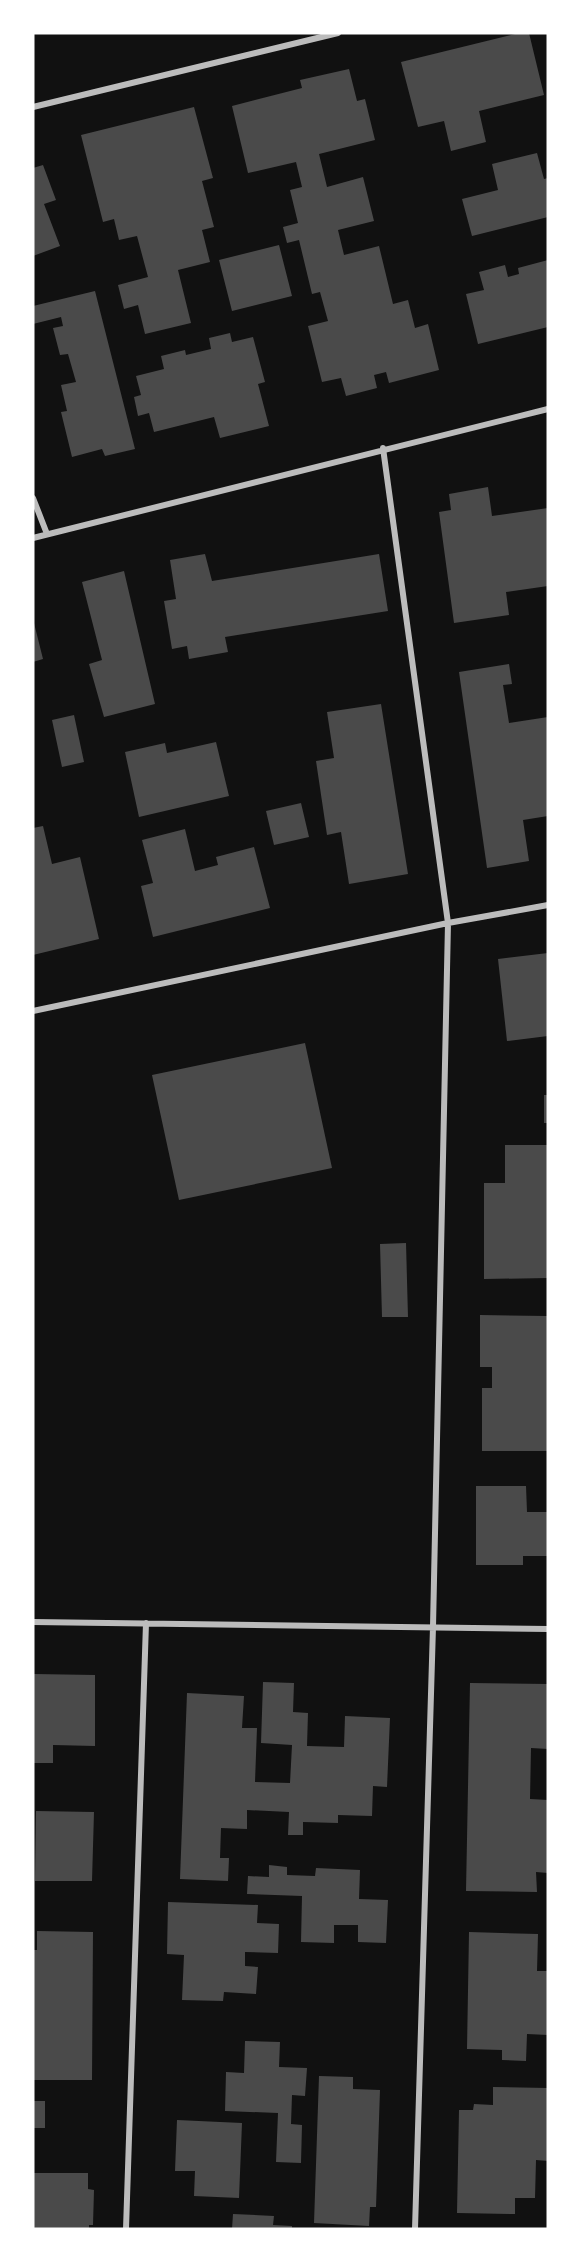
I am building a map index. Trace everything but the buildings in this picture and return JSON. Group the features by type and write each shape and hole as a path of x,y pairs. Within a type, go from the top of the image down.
{"street":[{"path":"33,107 338,33"},
{"path":"33,538 383,448 548,409"},
{"path":"383,448 448,923 433,1627 415,2229"},
{"path":"33,498 46,534"},
{"path":"33,1011 448,923 548,905"},
{"path":"33,1622 548,1629"},
{"path":"126,2229 146,1623"}]}
